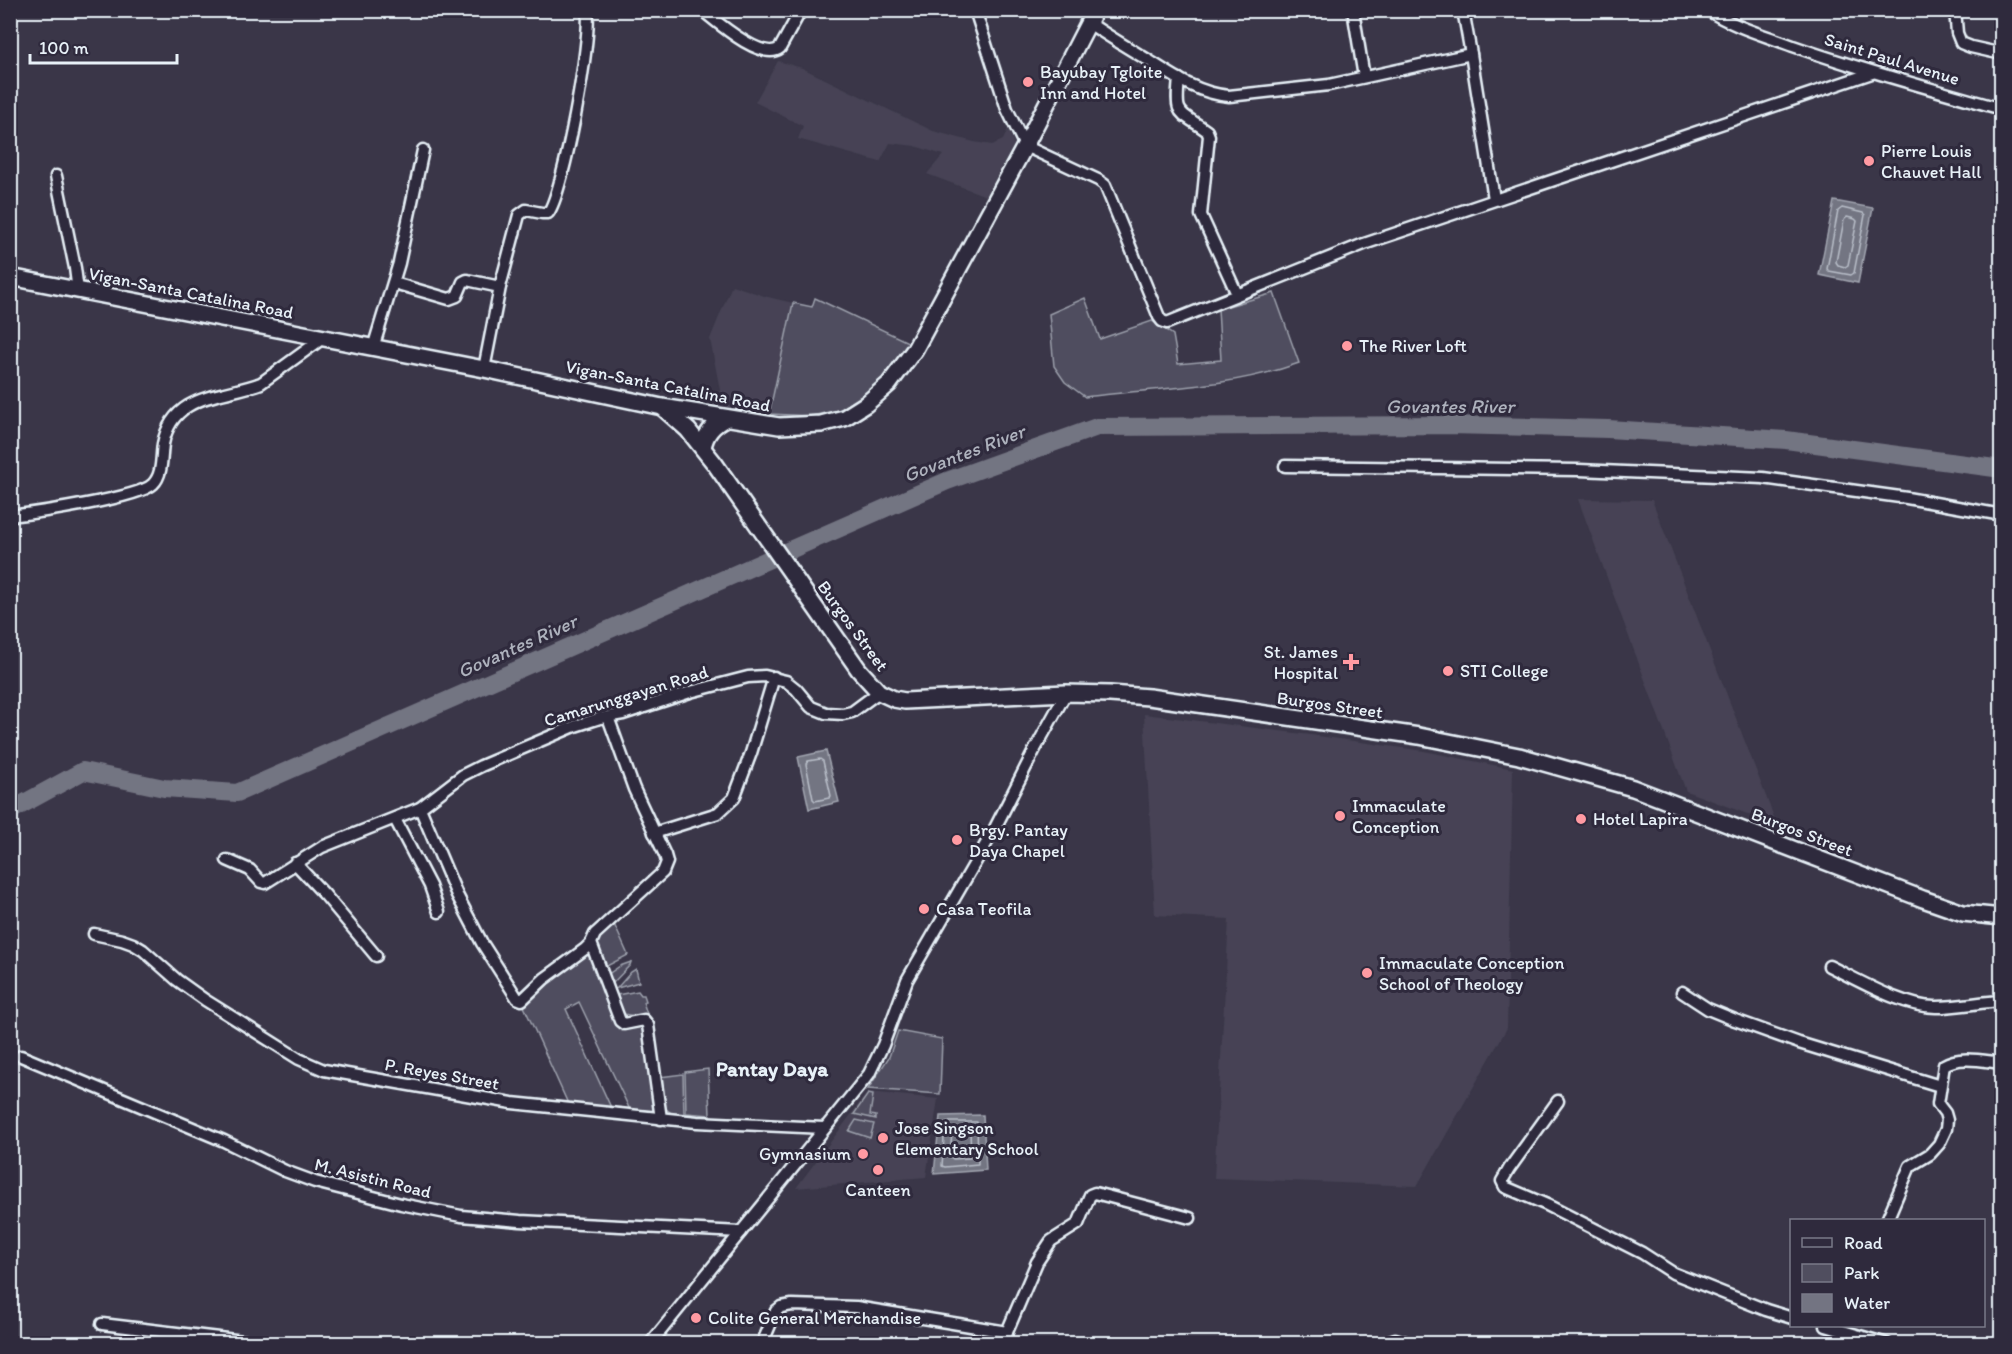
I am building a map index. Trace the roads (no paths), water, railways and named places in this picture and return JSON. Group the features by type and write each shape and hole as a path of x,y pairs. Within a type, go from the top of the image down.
{"main road":[{"name":"Vigan-Santa Catalina Road","path":"10,277 484,369 662,407 779,426 821,424 844,418 866,404 889,384 915,349 1092,17"},
{"name":"Burgos Street","path":"662,407 688,430 703,448 859,670 879,692 894,699 905,701 1066,693 1110,694 1149,697 1419,736 1519,756 1633,788 1923,899 1963,913 2001,917"},
{"path":"703,448 704,439 711,429 728,418"}],"street":[{"path":"484,369 500,287 519,215 526,210 548,213 557,192 579,96 587,33 587,10"},
{"path":"702,10 746,43 768,52 780,48 801,10"},
{"path":"975,10 1007,110 1025,146 1105,185 1162,321 1167,323 1364,244 1872,73"},
{"path":"1353,10 1364,77"},
{"path":"1463,10 1494,199"},
{"name":"Saint Paul Avenue","path":"1708,10 1721,19 1752,32 1872,73 2001,109"},
{"path":"1954,10 1957,33 1961,43 1971,48 2001,54"},
{"path":"1092,17 1179,79 1201,90 1229,96 1329,85 1471,54"},
{"path":"1179,79 1177,102 1180,113 1207,131 1209,136 1201,215 1237,294"},
{"path":"373,348 394,283 423,150"},
{"path":"56,176 78,291"},
{"path":"394,283 449,300 457,296 463,282 467,280 500,287"},
{"path":"10,516 101,501 142,490 158,476 166,433 173,420 184,409 207,397 250,388 261,383 322,338"},
{"path":"1285,466 1579,470 1763,478 1907,498 2001,515"},
{"name":"Camarunggayan Road","path":"227,860 250,870 264,883 322,847 420,808 463,775 575,726 748,677 774,677"},
{"path":"654,832 718,813 734,798 739,790 774,677 791,685 811,707 826,713 848,713 879,692"},
{"path":"650,1344 869,1074 907,980 994,830 1066,693"},
{"path":"420,808 457,895 482,943 517,998 522,1000 544,979 591,943 595,934 665,869 666,859 634,789 608,717"},
{"path":"394,819 430,886 439,912"},
{"path":"295,863 376,956"},
{"name":"P. Reyes Street","path":"94,934 122,940 143,950 177,980 205,1000 316,1068 512,1103 661,1119 824,1128"},
{"path":"591,943 620,1021 624,1024 644,1020 648,1025 661,1119"},
{"path":"1829,966 1880,990 1924,1006 2001,1001"},
{"path":"1682,992 1708,1009 1735,1020 1799,1043 1940,1086"},
{"name":"M. Asistin Road","path":"21,1056 213,1137 285,1171 315,1182 401,1204 461,1216 497,1219 741,1232"},
{"path":"1888,1219 1910,1166 1935,1149 1946,1129 1945,1113 1938,1104 1944,1065 1948,1062 1965,1060 2001,1063"},
{"path":"1558,1101 1502,1180 1505,1187 1547,1205 1642,1253 1673,1272 1790,1318"},
{"path":"1004,1344 1037,1262 1051,1241 1078,1224 1090,1195 1095,1193 1190,1218"},
{"path":"762,1344 776,1311 792,1305 856,1307 1007,1332"},
{"path":"102,1324 260,1343"},
{"path":"1842,1328 1887,1344"},
{"path":"1381,1344 1395,1340 1412,1344"}],"water":[{"path":"1834,201 1873,208 1858,283 1819,275"},
{"path":"826,751 839,802 809,809 798,757"},
{"path":"983,1115 986,1170 934,1174 940,1116"}],"waterway":[{"name":"Govantes River","path":"10,811 83,771 164,788 237,793 947,481 1097,427 1450,425 1608,429 1786,440 2002,469"}],"place":[{"name":"Bayubay Tgloite Inn and Hotel","path":"1028,82"},
{"name":"Pierre Louis Chauvet Hall","path":"1869,161"},
{"name":"The River Loft","path":"1347,346"},
{"name":"St. James Hospital","path":"1351,662"},
{"name":"STI College","path":"1448,671"},
{"name":"Immaculate Conception","path":"1340,816"},
{"name":"Hotel Lapira","path":"1581,819"},
{"name":"Brgy. Pantay Daya Chapel","path":"957,840"},
{"name":"Casa Teofila","path":"924,909"},
{"name":"Immaculate Conception School of Theology","path":"1367,973"},
{"name":"Jose Singson Elementary School","path":"883,1138"},
{"name":"Gymnasium","path":"863,1154"},
{"name":"Canteen","path":"878,1170"},
{"name":"Colite General Merchandise","path":"696,1318"}],"district":[{"name":"Pantay Daya","path":"772,1069"}]}
